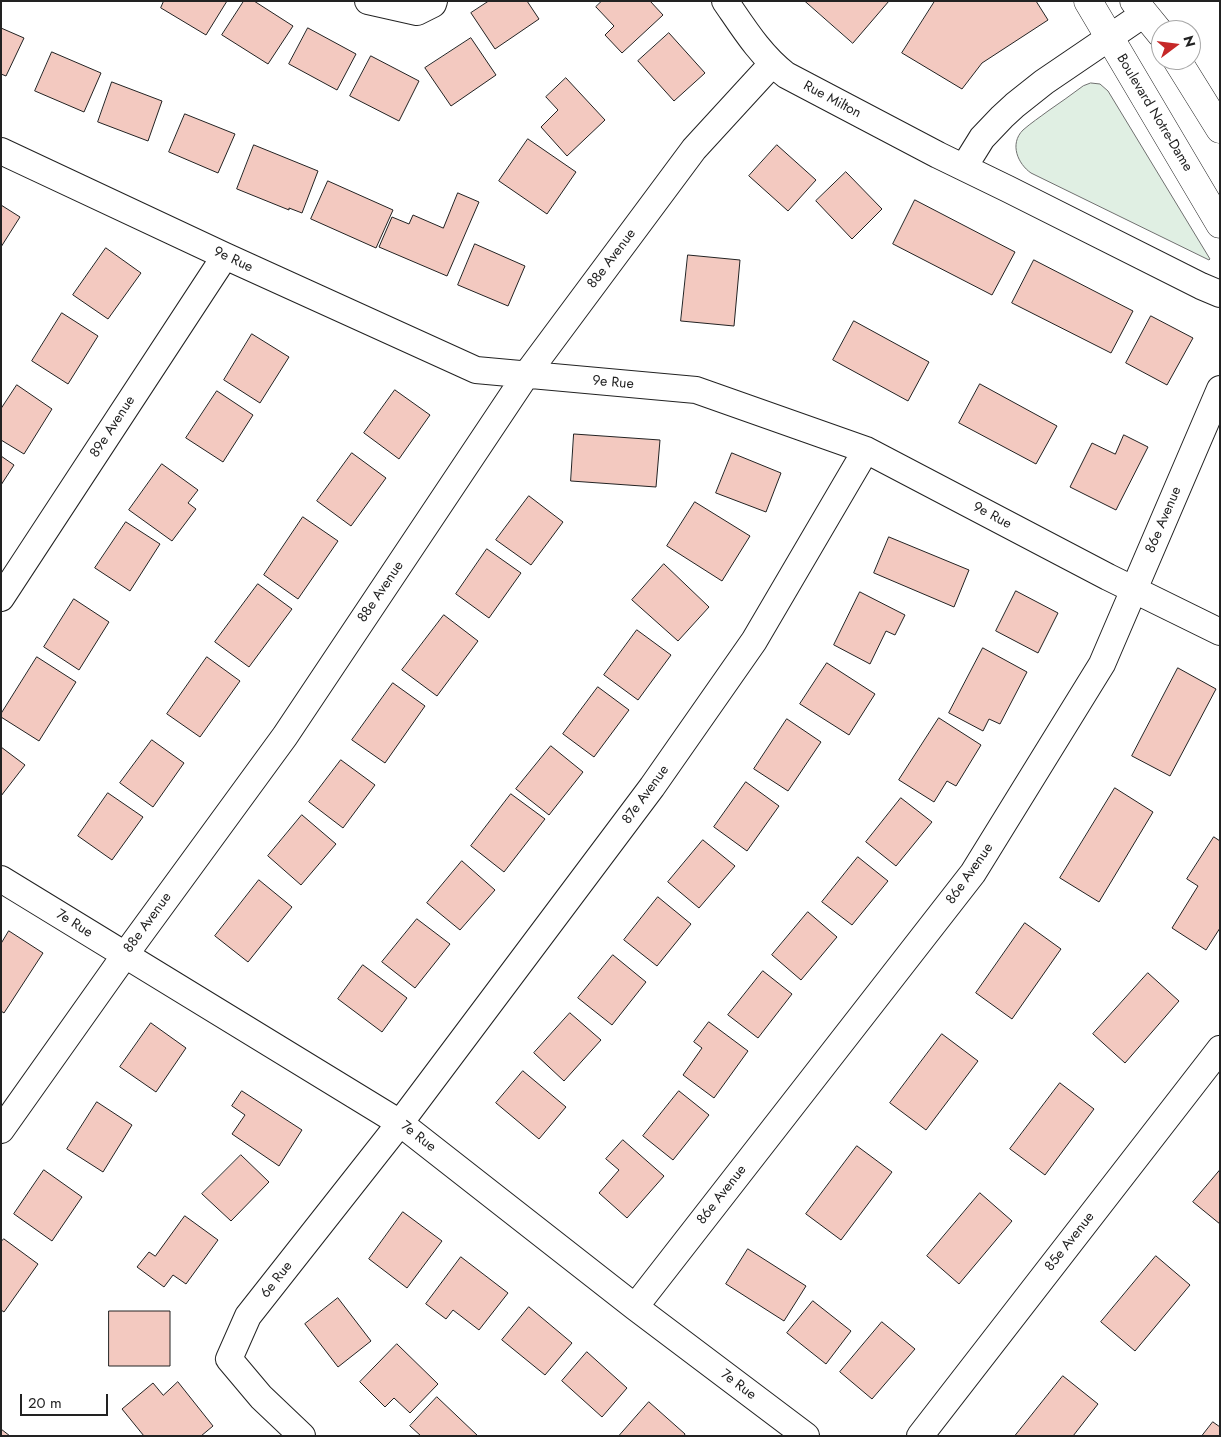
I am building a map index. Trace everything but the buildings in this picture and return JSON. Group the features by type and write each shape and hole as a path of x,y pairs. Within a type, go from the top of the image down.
{"street":[{"path":"368,1 417,12 433,4 434,1"},
{"name":"Rue Milton","path":"725,1 755,44 772,64 799,82 930,151 1220,294"},
{"name":"Boulevard Notre-Dame","path":"1088,1 1220,224"},
{"path":"964,167 982,138 1002,116 1044,82 1110,37 1146,17"},
{"name":"88e Avenue","path":"1,1130 285,736 526,375 694,149 772,64"},
{"path":"1183,70 1220,129"},
{"name":"9e Rue","path":"1,151 225,256 476,370 696,390 866,450 1134,590 1220,632"},
{"name":"89e Avenue","path":"1,598 225,256"},
{"name":"86e Avenue","path":"635,1307 973,873 1102,664 1220,389"},
{"name":"87e Avenue","path":"400,1123 652,787 754,640 866,450"},
{"name":"7e Rue","path":"1,879 400,1123 635,1307 806,1436"},
{"name":"85e Avenue","path":"920,1436 1220,1049"},
{"name":"6e Rue","path":"302,1436 261,1398 229,1359 248,1316 400,1123"}],"green space":[{"path":"1091,83 1100,84 1108,91 1209,260 1031,173 1022,164 1016,147 1019,135 1023,130 1083,86"}]}
